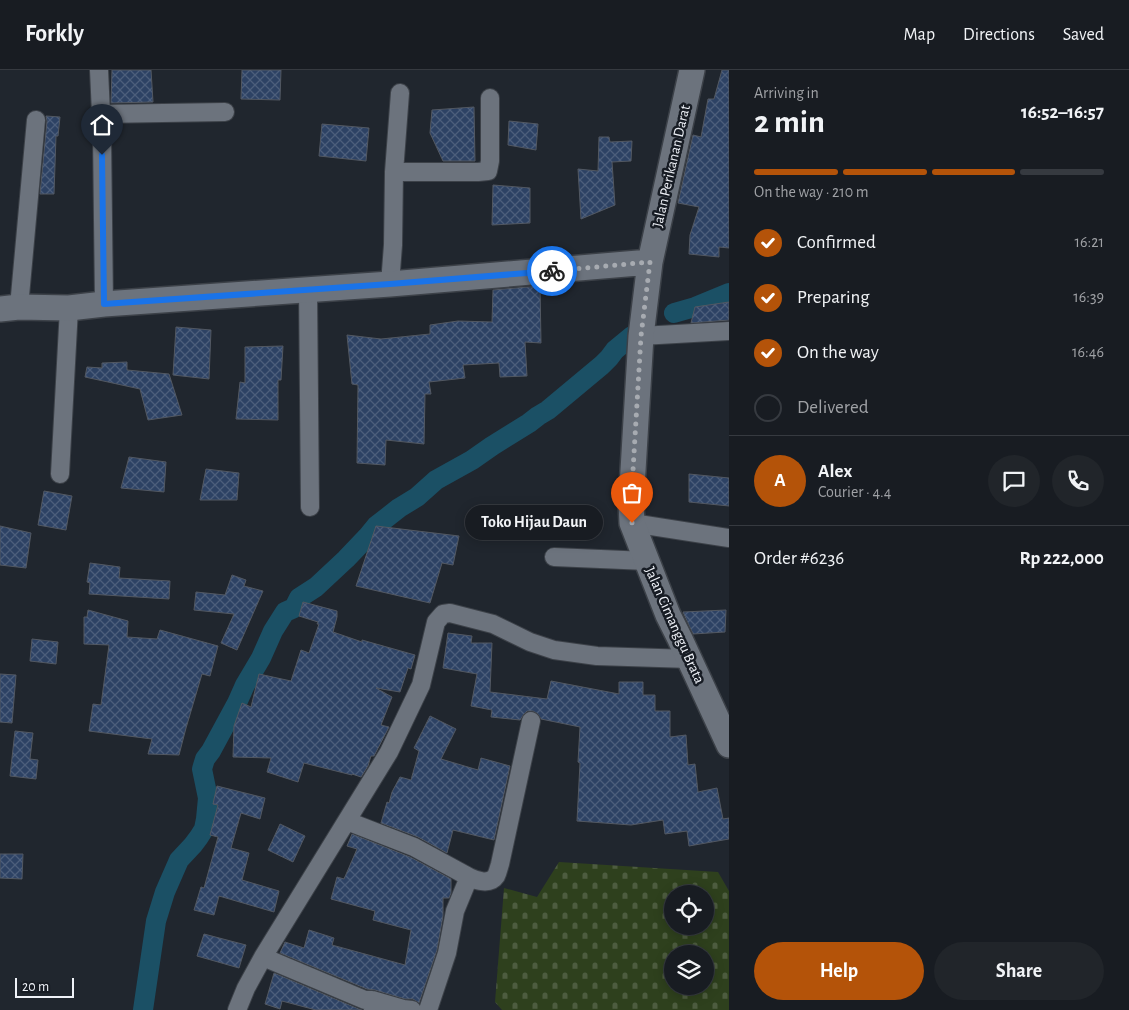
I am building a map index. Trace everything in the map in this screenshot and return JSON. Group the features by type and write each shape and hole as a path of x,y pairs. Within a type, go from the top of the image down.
{"street":[{"path":"99,70 104,304"},
{"name":"Jalan Perikanan Darat","path":"650,262 692,70"},
{"path":"390,284 394,172 400,93"},
{"path":"394,172 478,172 488,170 490,161 490,98"},
{"path":"101,114 226,112"},
{"path":"36,120 9,308 69,308 650,262"},
{"name":"Jalan Cimanggu Brata","path":"650,262 641,336 631,504 632,523 668,615 729,745"},
{"path":"308,290 310,507"},
{"path":"60,474 69,308"},
{"path":"641,336 729,331"},
{"path":"632,523 729,538"},
{"path":"554,557 646,561"},
{"path":"237,1010 246,988 263,957 389,752 421,685 436,622 443,614 450,613 493,624 530,642 554,650 596,656 690,659"},
{"path":"347,821 414,847 478,881 488,881 495,876 502,856 531,720"},
{"path":"428,1010 447,953 455,911 469,877"},
{"path":"263,957 372,1005 412,1010"}],"green space":[{"path":"559,862 718,872 729,891 729,1010 502,1010 495,1002 504,888 537,897"}],"building":[{"path":"112,70 151,70 153,102 111,103"},
{"path":"242,70 281,70 280,100 241,99"},
{"path":"722,70 729,70 729,248 719,247 719,257 689,254 690,235 699,207 678,203 693,135 701,137 708,99 714,99"},
{"path":"474,107 475,161 443,161 430,133 432,110"},
{"path":"46,116 60,117 58,136 56,136 54,194 40,194"},
{"path":"509,121 538,124 536,150 508,145"},
{"path":"322,124 369,128 366,161 319,156"},
{"path":"599,137 609,137 610,142 632,141 631,161 612,162 615,205 581,219 578,169 598,171"},
{"path":"493,185 530,188 530,223 492,225"},
{"path":"540,286 541,343 525,342 527,376 500,377 499,363 463,365 465,378 429,382 431,394 425,394 424,444 386,440 385,465 357,463 358,385 352,384 347,335 381,339 430,334 430,325 458,321 492,322 493,290"},
{"path":"729,302 729,320 691,323 695,307"},
{"path":"176,327 211,330 209,379 173,375"},
{"path":"283,346 281,380 278,380 278,420 236,419 240,382 245,383 245,347"},
{"path":"127,362 127,370 169,374 182,415 148,420 140,389 85,377 87,367 102,368 102,363"},
{"path":"129,457 166,462 164,492 121,488"},
{"path":"206,469 239,473 237,500 200,500"},
{"path":"689,474 729,478 729,506 689,502"},
{"path":"44,491 72,496 66,530 38,525"},
{"path":"0,526 31,533 26,568 0,565"},
{"path":"376,526 459,536 453,565 442,563 430,603 356,586"},
{"path":"90,563 120,567 119,578 170,581 169,599 89,594 90,583 87,582"},
{"path":"232,575 246,580 244,586 263,591 237,650 221,643 234,614 194,610 196,592 225,595"},
{"path":"303,602 337,611 333,632 362,642 362,640 415,655 411,669 408,668 400,692 376,688 392,697 381,725 389,727 374,756 371,756 368,766 361,777 304,763 298,782 267,772 271,758 233,757 234,726 242,703 251,707 259,674 291,681 301,650 309,653 319,624 299,616"},
{"path":"88,610 128,621 127,637 157,639 160,630 218,646 210,676 202,674 179,755 148,754 152,739 89,731 93,704 101,705 109,645 84,644 84,617 87,617"},
{"path":"726,610 725,632 693,634 683,612"},
{"path":"448,633 472,636 471,643 492,643 490,692 547,699 551,681 619,694 619,682 643,682 643,695 655,695 655,711 670,711 670,737 686,735 688,765 695,764 698,792 717,788 723,819 729,818 729,839 689,846 687,831 665,834 663,820 631,825 577,821 580,727 541,719 533,711 527,711 520,720 491,717 492,710 471,706 477,674 443,668"},
{"path":"32,639 58,642 56,664 30,661"},
{"path":"0,674 16,675 12,723 0,722"},
{"path":"430,716 456,729 441,759 478,770 481,758 510,766 494,840 453,830 447,853 418,837 381,823 387,802 389,803 392,792 400,777 411,780 419,751 414,748"},
{"path":"15,731 33,733 30,759 38,760 36,779 10,776"},
{"path":"217,786 265,798 260,819 241,813 231,848 249,853 242,880 279,891 274,912 219,896 214,915 194,910 201,887 204,888 218,837 210,835 218,805 213,804"},
{"path":"280,824 305,836 293,862 268,850"},
{"path":"352,834 410,857 451,879 449,898 443,898 443,916 437,950 419,1003 413,999 405,999 367,989 280,953 285,942 304,948 309,930 334,938 332,945 405,965 411,930 373,920 375,911 331,899 337,877 344,879 357,849 347,846"},
{"path":"0,854 23,854 22,879 0,878"},
{"path":"204,934 246,945 239,968 197,956"},
{"path":"274,973 361,1010 316,1010 282,1001 280,1009 265,1004"}],"waterway":[{"path":"674,313 695,307 729,293"},
{"path":"143,1010 156,921 165,892 179,860 204,829 208,798 202,769 205,759 285,612 294,608 299,598 316,587 346,559 376,526 417,497 436,480 472,460 548,410 602,365 615,350 632,336"}],"way so far":[{"path":"552,271 650,262 641,336 631,504 632,523"}],"place":[{"name":"Toko Hijau Daun","path":"632,523"}],"route":[{"path":"102,155 104,304 552,271"}]}
